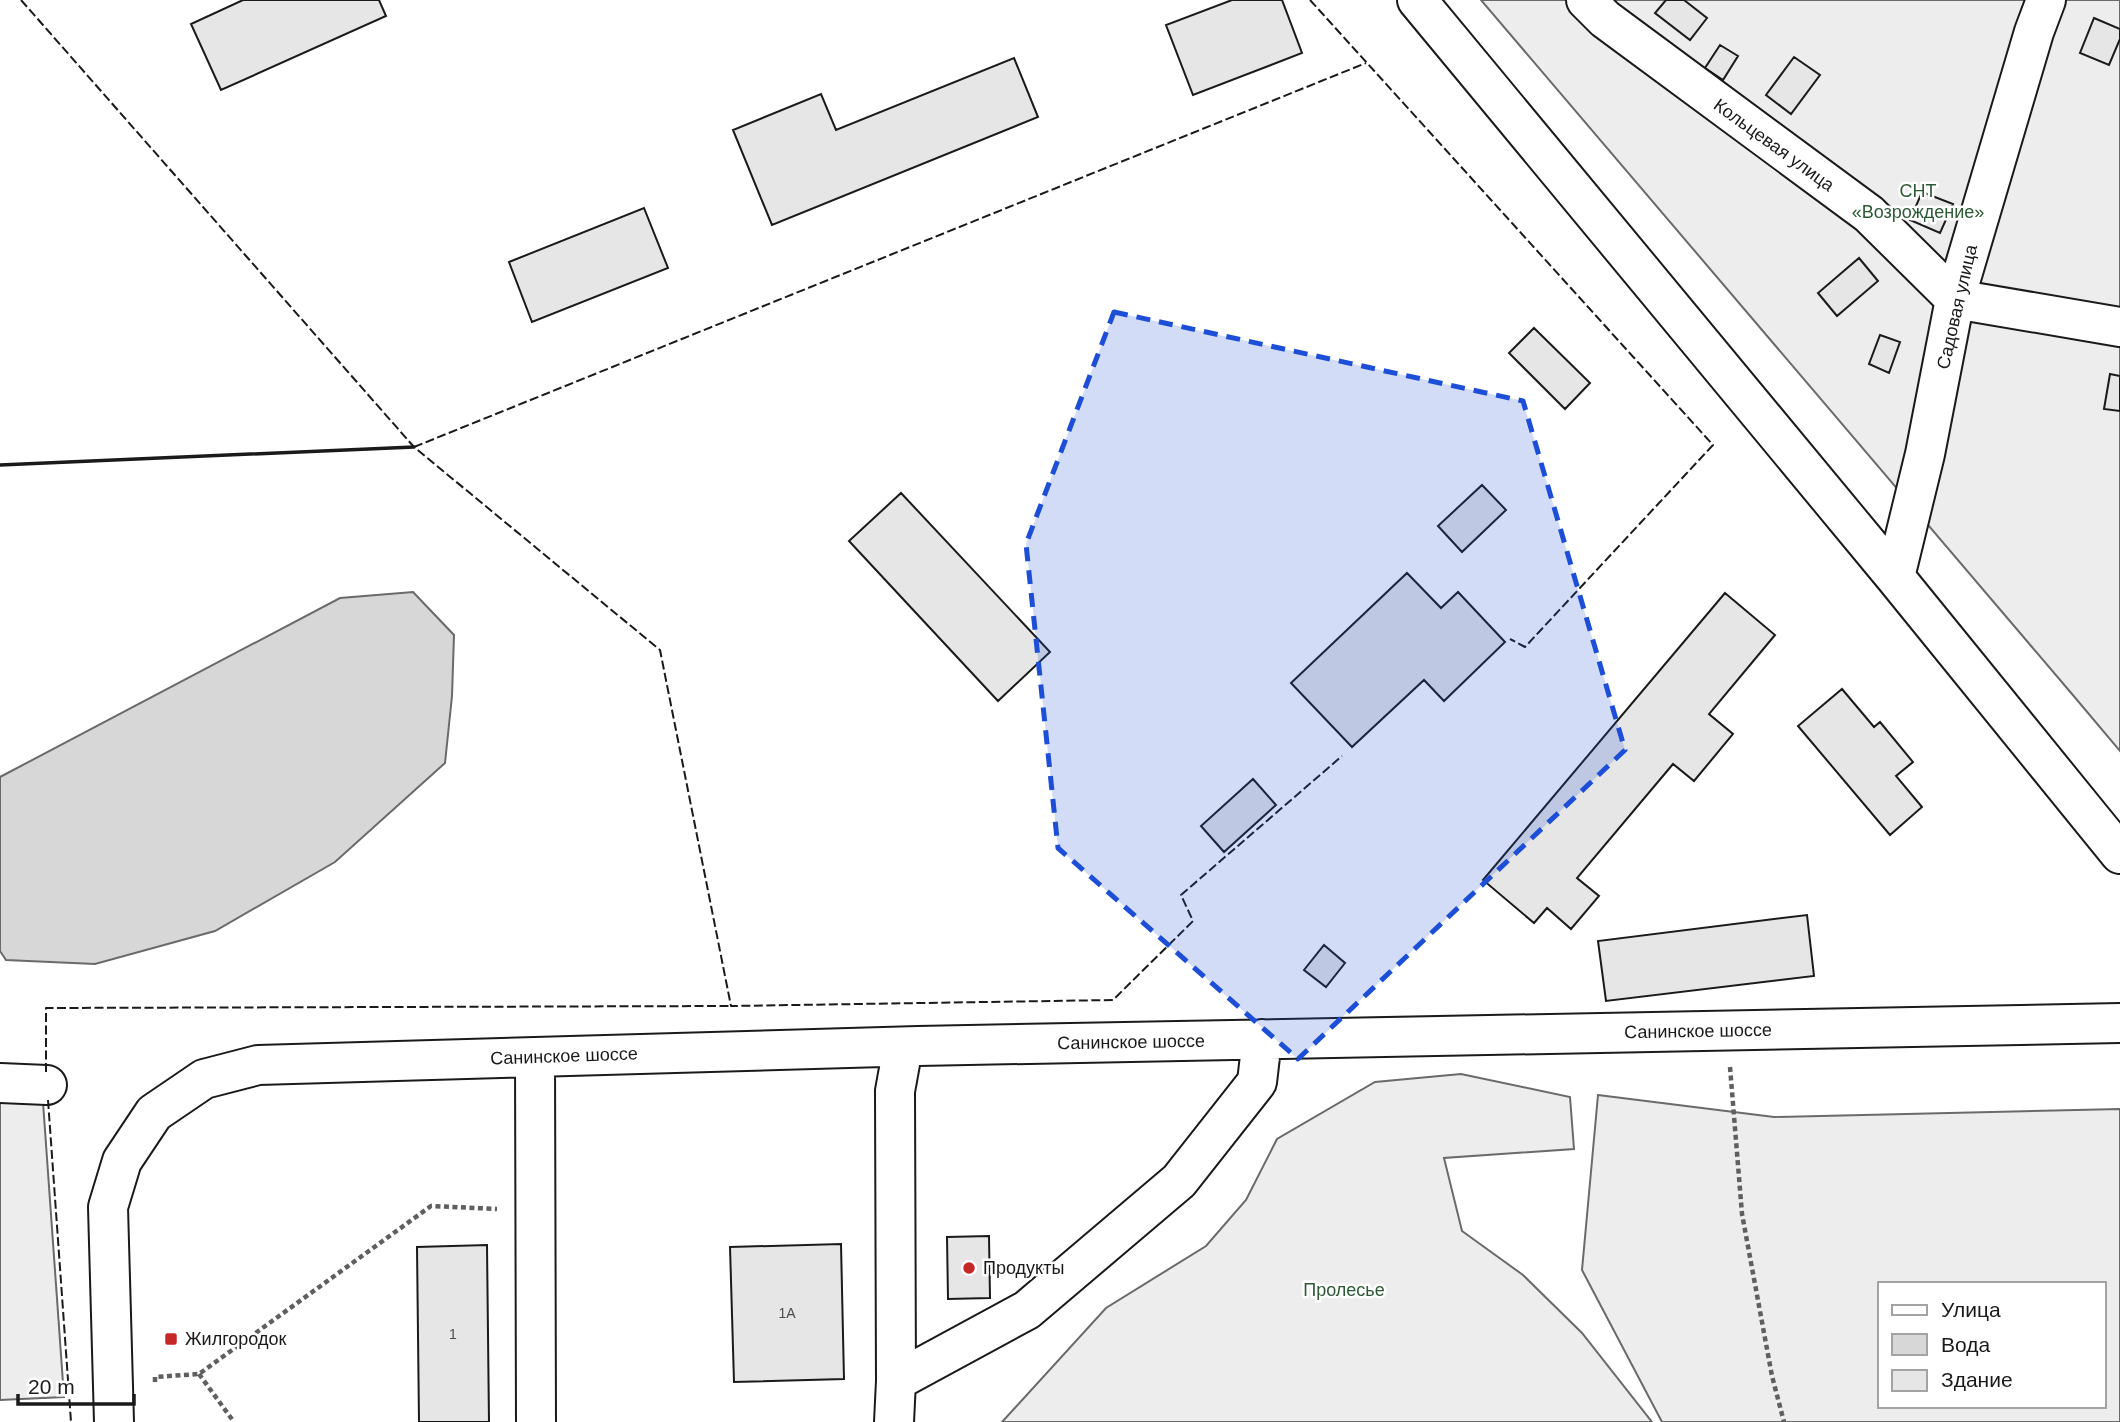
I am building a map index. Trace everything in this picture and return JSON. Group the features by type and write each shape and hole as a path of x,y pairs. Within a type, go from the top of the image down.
{"street":[{"path":"1416,0 2120,854"},
{"name":"Кольцевая улица","path":"1587,0 1605,19 1869,214 1955,299"},
{"name":"Садовая улица","path":"1895,578 1925,454 1955,299 2034,32 2046,0"},
{"path":"1955,299 2120,327"},
{"name":"Санинское шоссе","path":"114,1422 108,1207 122,1161 154,1113 204,1079 258,1065 903,1046 2120,1023"},
{"path":"896,1381 1027,1310 1178,1181 1257,1082 1262,1039"},
{"path":"894,1422 895,1091 903,1046"},
{"path":"535,1057 536,1422"},
{"path":"0,1083 47,1085"}],"path":[{"path":"1728,1031 1742,1214 1772,1376 1784,1422"},
{"path":"154,1390 155,1377 198,1374 431,1206 535,1211"},
{"path":"198,1374 233,1422"}],"highlighted area":[{"path":"1114,312 1523,401 1625,750 1298,1059 1058,848 1026,544"}],"shaded area":[{"name":"СНТ «Возрождение»","path":"1481,0 2120,0 2120,751 2072,694"},
{"path":"41,1074 64,1397 0,1400 0,1075"},
{"name":"Пролесье","path":"1461,1074 1570,1097 1574,1149 1444,1158 1462,1231 1523,1275 1582,1333 1652,1422 1002,1422 1106,1308 1206,1246 1246,1200 1277,1139 1375,1082"},
{"path":"1598,1095 1774,1117 2120,1109 2120,1422 1662,1422 1582,1270"}],"water":[{"path":"413,592 454,635 452,696 445,763 335,862 215,931 95,964 6,960 0,951 0,777 340,598"}],"building":[{"path":"243,0 379,0 386,16 221,90 191,24"},
{"path":"1232,0 1282,0 1302,53 1193,95 1166,25"},
{"path":"1666,0 1684,0 1707,18 1690,40 1655,13"},
{"path":"2094,18 2120,29 2120,39 2109,65 2080,53"},
{"path":"1720,45 1738,56 1723,80 1705,68"},
{"path":"1794,57 1820,75 1791,114 1766,95"},
{"path":"1014,58 1038,117 772,225 733,130 821,94 836,130"},
{"path":"1922,192 1953,204 1940,233 1910,220"},
{"path":"644,208 668,268 532,322 509,262"},
{"path":"1859,258 1878,281 1837,316 1818,293"},
{"path":"1534,328 1590,383 1565,409 1509,353"},
{"path":"1880,335 1900,342 1889,373 1869,364"},
{"path":"2110,374 2120,376 2120,411 2104,409"},
{"path":"1482,485 1506,510 1462,552 1438,526"},
{"path":"901,493 1050,652 998,701 849,541"},
{"path":"1407,573 1441,608 1458,592 1505,642 1444,701 1424,680 1352,747 1291,683"},
{"path":"1725,593 1775,635 1709,714 1733,734 1694,781 1673,764 1577,878 1599,896 1571,929 1547,908 1534,923 1483,880"},
{"path":"1842,689 1874,727 1880,722 1913,762 1896,776 1922,807 1890,835 1798,726"},
{"path":"1253,779 1276,805 1224,852 1201,826"},
{"path":"1807,915 1814,976 1606,1001 1598,941"},
{"path":"1324,945 1345,963 1326,987 1304,970"},
{"name":"Продукты","path":"989,1236 990,1298 948,1299 947,1237"},
{"path":"841,1244 844,1379 734,1382 730,1247"},
{"path":"487,1245 489,1422 419,1422 417,1247"}],"fence":[{"path":"21,0 414,447 660,650 731,1006 1113,1000 1193,921 1181,895 1342,756"},
{"path":"1310,0 1713,445 1525,647 1510,639"},
{"path":"414,447 1366,63"},
{"path":"46,1072 46,1008 731,1006"},
{"path":"48,1100 71,1422"}],"wall":[{"path":"0,465 414,447"}],"place":[{"name":"Продукты","path":"969,1268"},
{"name":"Жилгородок","path":"171,1339"}]}
